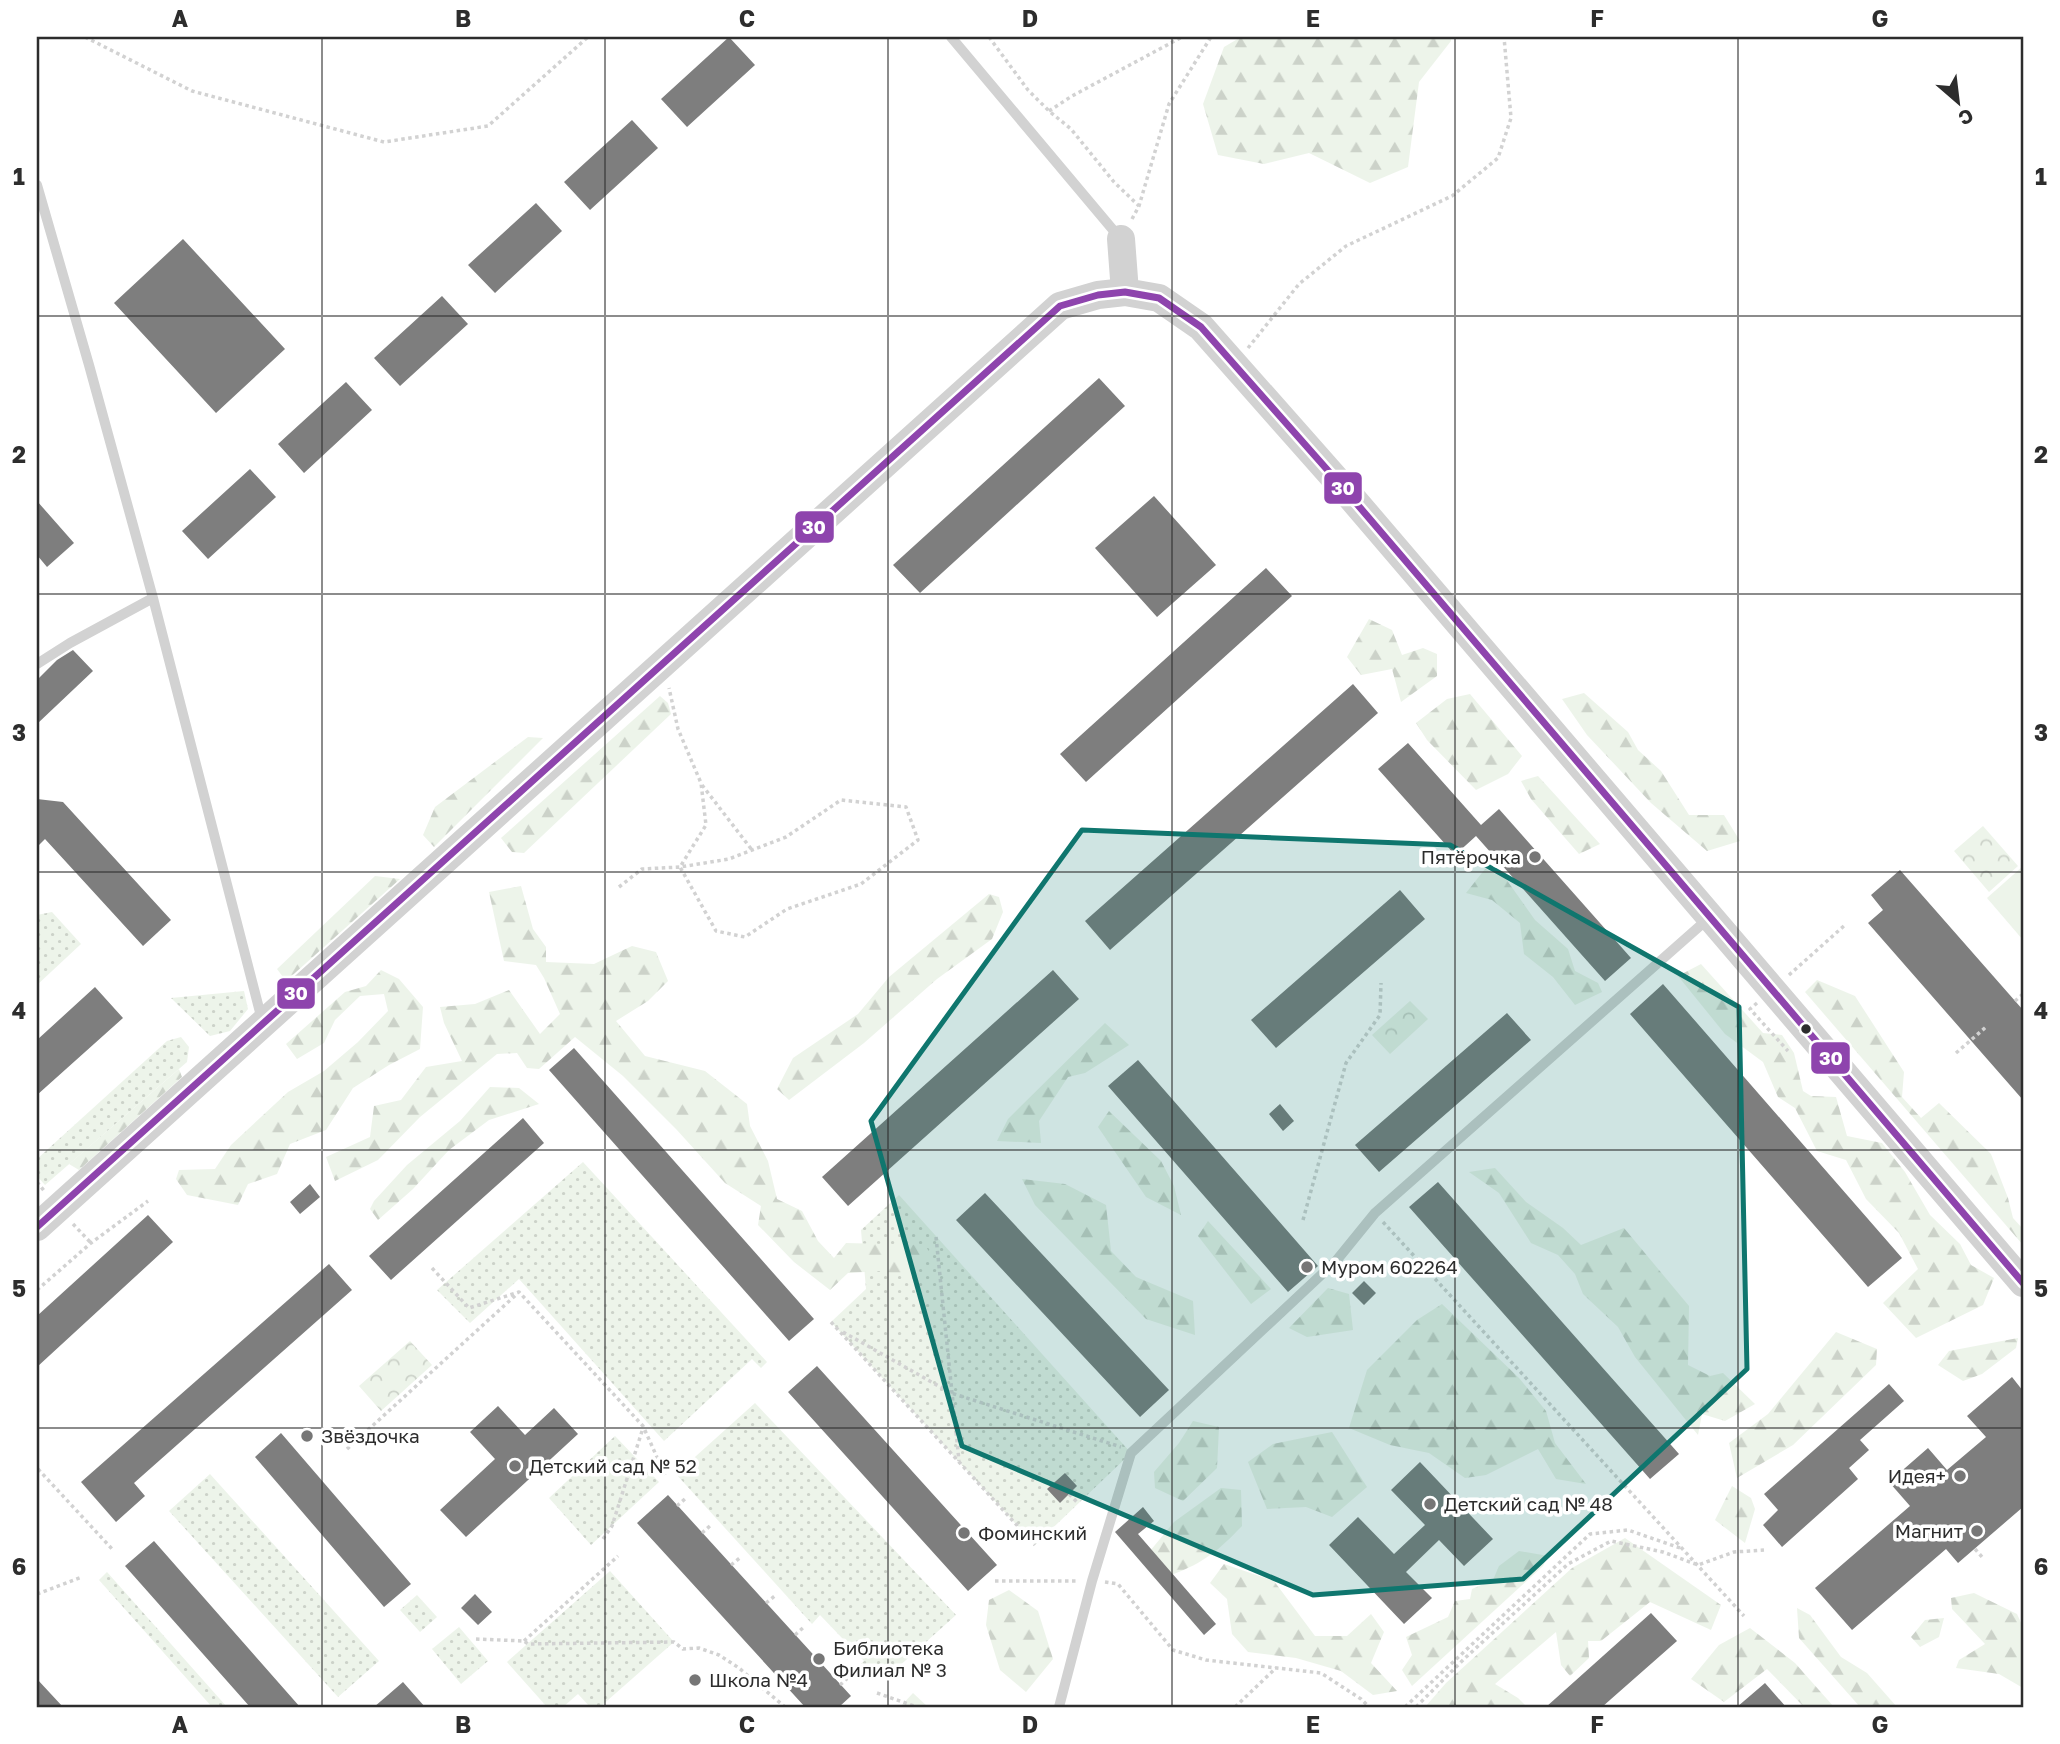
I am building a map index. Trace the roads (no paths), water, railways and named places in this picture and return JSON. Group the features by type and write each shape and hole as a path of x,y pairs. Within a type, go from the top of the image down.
{"street":[{"path":"1121,239 1125,292"},
{"path":"37,1227 1059,306 1098,295 1125,292 1159,298 1200,327 1235,365 2023,1283"}],"lane":[{"path":"951,37 1121,239"},
{"path":"37,185 153,598 263,1023"},
{"path":"37,664 153,598"},
{"path":"1059,1707 1091,1581 1131,1453 1336,1261 1375,1213 1710,917"}],"place":[{"name":"Пятёрочка","path":"1535,857"},
{"name":"Муром 602264","path":"1307,1267"},
{"name":"Звёздочка","path":"307,1436"},
{"name":"Детский сад № 52","path":"515,1466"},
{"name":"Идея+","path":"1960,1476"},
{"name":"Детский сад № 48","path":"1430,1504"},
{"name":"Магнит","path":"1977,1531"},
{"name":"Фоминский","path":"964,1533"},
{"name":"Библиотека Филиал № 3","path":"819,1659"},
{"name":"Школа №4","path":"695,1680"}]}
